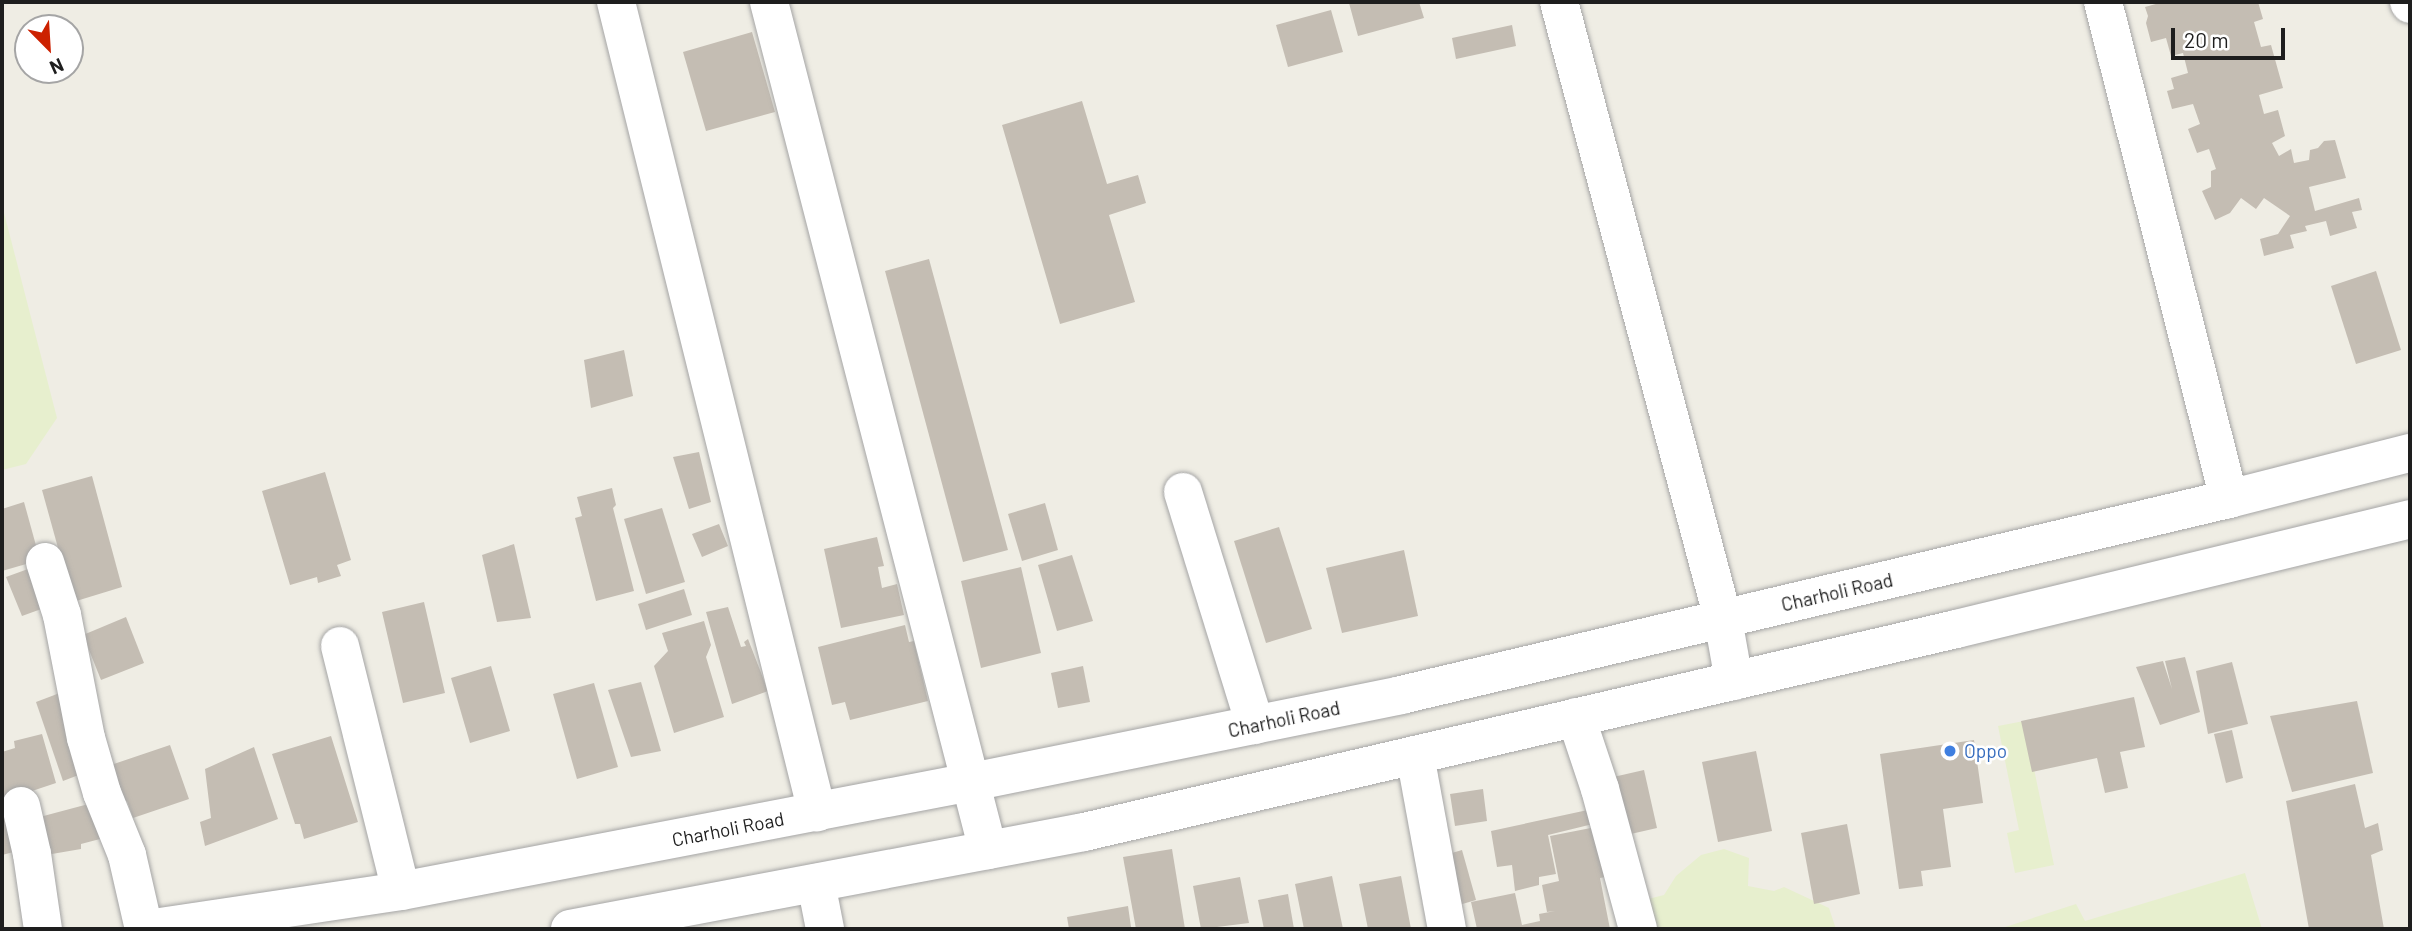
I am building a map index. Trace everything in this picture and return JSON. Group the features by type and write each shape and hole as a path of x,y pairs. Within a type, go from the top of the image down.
{"street":[{"path":"616,2 817,812"},
{"path":"769,2 988,850"},
{"path":"1559,2 1723,619 1734,681"},
{"path":"2103,2 2229,499"},
{"name":"Charholi Road","path":"145,929 281,912 401,891 971,782 1401,695 2229,499 2410,453"},
{"path":"1183,492 1255,725"},
{"path":"570,929 1084,832 1734,681 2410,519"},
{"path":"45,562 62,615 86,738 102,793 127,855 145,929"},
{"path":"340,646 401,891"},
{"path":"1576,717 1600,789 1638,929"},
{"path":"1415,755 1447,929"},
{"path":"21,806 33,854 43,929"},
{"path":"816,883 825,929"}],"green space":[{"path":"2,205 57,418 26,464 2,470"},
{"path":"2024,721 2054,865 2015,873 2007,833 2019,830 1998,726"},
{"path":"1724,849 1749,858 1748,886 1774,891 1784,887 1829,908 1836,929 1651,929 1644,900 1664,895 1676,876 1701,855"},
{"path":"2245,873 2262,929 1999,929 2076,904 2085,921"}],"building":[{"path":"1419,2 1424,18 1358,36 1349,3"},
{"path":"2163,2 2258,2 2263,19 2254,22 2261,47 2271,45 2283,88 2259,95 2264,114 2278,110 2285,136 2272,143 2279,156 2291,149 2294,163 2309,160 2310,150 2318,148 2324,141 2335,140 2346,178 2309,187 2315,211 2359,198 2362,210 2352,212 2357,228 2330,236 2326,221 2305,226 2307,231 2290,235 2294,248 2264,256 2260,239 2278,234 2290,216 2264,198 2256,209 2241,198 2230,213 2215,220 2202,191 2211,187 2211,171 2216,169 2209,149 2197,153 2188,129 2200,124 2193,104 2172,109 2167,91 2174,89 2171,78 2188,73 2183,53 2171,56 2166,38 2151,42 2146,23 2148,16 2145,7"},
{"path":"1331,10 1343,52 1288,67 1276,25"},
{"path":"1512,25 1516,46 1456,59 1452,38"},
{"path":"752,32 775,112 706,131 683,52"},
{"path":"1082,101 1107,184 1138,175 1146,203 1109,215 1135,302 1060,324 1002,125"},
{"path":"929,259 1008,550 963,562 885,271"},
{"path":"2376,271 2401,350 2356,364 2331,286"},
{"path":"624,350 633,396 591,408 584,360"},
{"path":"699,452 711,502 689,509 673,457"},
{"path":"325,472 351,560 337,565 341,576 318,583 317,577 290,585 262,491"},
{"path":"92,476 122,587 73,602 42,490"},
{"path":"612,488 616,505 613,508 634,591 596,601 575,518 582,516 577,497"},
{"path":"24,502 40,560 2,571 2,509"},
{"path":"1045,503 1058,550 1022,561 1008,514"},
{"path":"662,508 685,582 646,594 624,519"},
{"path":"719,524 728,546 702,557 692,534"},
{"path":"1279,527 1312,629 1266,643 1234,541"},
{"path":"877,537 884,566 878,567 882,588 897,584 904,615 841,628 824,549"},
{"path":"514,544 531,618 497,622 482,555"},
{"path":"1404,550 1418,616 1342,633 1326,568"},
{"path":"1072,555 1093,621 1057,631 1038,565"},
{"path":"39,565 55,604 22,616 6,577"},
{"path":"1021,567 1041,653 981,668 961,581"},
{"path":"684,589 692,615 646,630 638,604"},
{"path":"424,602 445,693 403,703 382,612"},
{"path":"728,607 741,647 746,646 744,642 748,639 768,691 732,704 706,612"},
{"path":"126,617 144,663 101,680 83,635"},
{"path":"704,621 711,645 706,657 724,717 674,733 654,666 668,651 662,633"},
{"path":"905,625 909,642 914,641 928,701 850,720 845,702 832,705 818,647"},
{"path":"2185,657 2200,712 2160,725 2136,667 2163,661 2172,689 2165,661"},
{"path":"2232,662 2248,724 2208,734 2196,671"},
{"path":"491,666 510,731 470,743 451,678"},
{"path":"1083,666 1090,702 1058,708 1051,673"},
{"path":"641,682 661,751 631,757 608,690"},
{"path":"594,683 618,767 577,779 553,694"},
{"path":"65,691 89,771 63,781 36,702"},
{"path":"2134,697 2145,747 2120,752 2128,788 2105,793 2097,758 2032,772 2021,721"},
{"path":"2357,701 2373,773 2292,792 2270,716"},
{"path":"2232,730 2243,778 2226,783 2214,734"},
{"path":"42,734 56,783 2,801 2,752 15,748 14,741"},
{"path":"331,736 358,822 304,839 300,824 295,824 272,754"},
{"path":"1974,740 1983,803 1943,809 1951,867 1921,871 1923,886 1899,889 1880,754"},
{"path":"170,745 189,799 133,818 127,801 115,806 102,768"},
{"path":"254,747 278,819 205,846 200,822 211,818 205,769"},
{"path":"1756,751 1772,831 1718,842 1702,762"},
{"path":"1644,770 1657,828 1622,836 1609,778"},
{"path":"2355,784 2365,828 2378,823 2383,850 2371,855 2384,929 2309,929 2286,801"},
{"path":"1483,789 1487,821 1455,826 1450,794"},
{"path":"96,802 104,844 100,839 81,844 81,849 46,855 36,818"},
{"path":"1597,808 1601,822 1548,835 1556,874 1539,877 1539,885 1515,891 1512,865 1497,867 1491,831"},
{"path":"20,814 29,848 2,855 2,818"},
{"path":"1847,824 1860,894 1814,904 1801,833"},
{"path":"1601,826 1605,877 1600,878 1610,929 1477,929 1471,902 1515,893 1522,925 1540,921 1539,914 1555,911 1547,912 1542,885 1559,881 1550,836"},
{"path":"1172,849 1185,929 1136,929 1123,857"},
{"path":"1462,850 1476,900 1459,905 1445,855"},
{"path":"1332,876 1343,929 1304,929 1295,884"},
{"path":"1401,876 1411,929 1368,929 1359,884"},
{"path":"1240,877 1249,923 1201,929 1193,886"},
{"path":"1288,894 1294,929 1264,929 1258,900"},
{"path":"1128,906 1131,927 1069,929 1067,917"}],"place":[{"name":"Oppo","path":"1950,751"}]}
